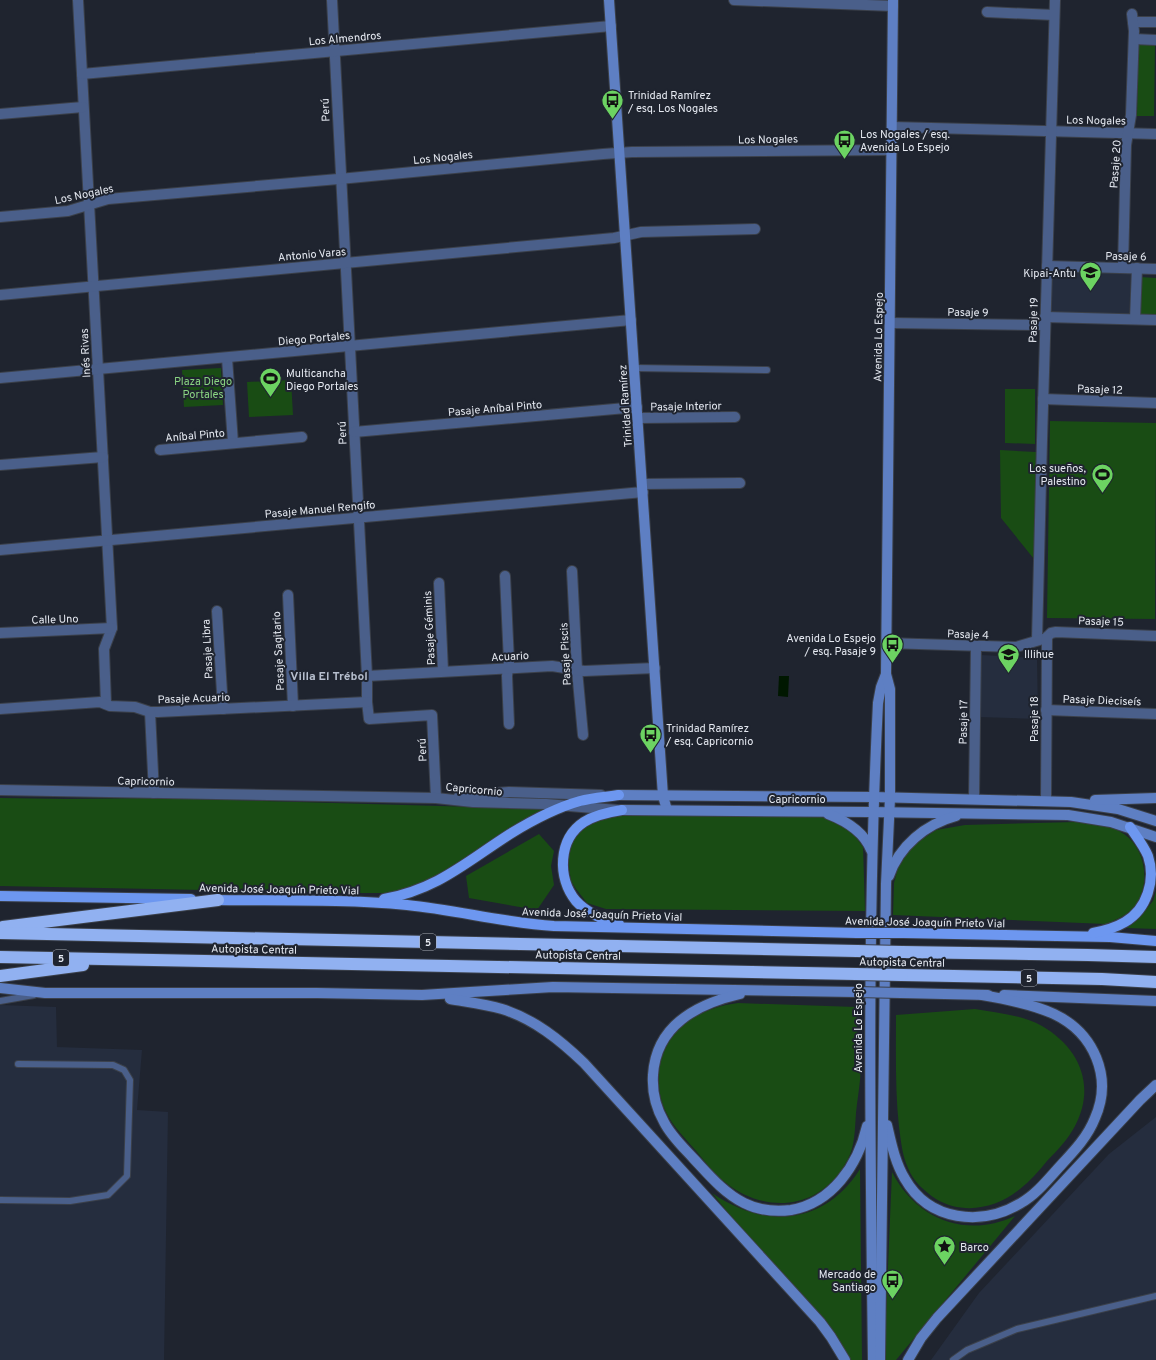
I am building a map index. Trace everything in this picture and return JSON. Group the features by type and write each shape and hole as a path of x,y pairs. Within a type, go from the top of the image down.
{"highway":[{"path":"0,927 218,900"},
{"name":"Autopista Central","path":"0,933 1156,957"},
{"name":"Autopista Central","path":"0,957 1102,979 1156,982"},
{"path":"0,976 122,959"}],"main road":[{"name":"Trinidad Ramírez","path":"609,0 663,796 667,810"},
{"name":"Avenida Lo Espejo","path":"880,1360 886,884 890,798 890,696 886,674 886,643 893,3"},
{"name":"Avenida Lo Espejo","path":"872,1360 870,1114 871,852 878,703 881,687 886,674"},
{"name":"Capricornio","path":"619,796 873,797 1071,802 1118,809 1156,821"},
{"path":"362,902 397,897 428,886 453,873 521,828 567,805 593,798 619,796"},
{"path":"1071,802 1156,798"},
{"name":"Capricornio","path":"622,810 964,813 1068,816 1100,819 1130,827 1156,837"},
{"path":"622,810 594,817 578,827 565,848 563,867 567,886 571,894 582,906 599,917 633,927"},
{"path":"820,812 844,821 852,826 865,839 871,852"},
{"path":"886,884 896,860 912,840 921,832 936,823 964,813"},
{"path":"1130,827 1139,828 1156,826"},
{"path":"1079,936 1100,932 1122,924 1133,916 1144,901 1150,884 1150,866 1144,849 1130,827"},
{"name":"Avenida José Joaquín Prieto Vial","path":"0,896 362,902 430,908 491,919 537,925 1079,936 1156,940"},
{"path":"0,988 45,993 317,993 422,995 553,987 901,993 1156,1001"},
{"path":"754,990 717,1001 690,1012 671,1028 663,1039 654,1062 654,1091 656,1102 664,1122 676,1139 717,1183 744,1203 762,1209 784,1211 808,1205 824,1197 842,1179 854,1160 861,1145 870,1114"},
{"path":"422,995 449,998 502,1009 529,1021 566,1046 589,1069 820,1322 845,1360"},
{"path":"884,1108 892,1144 900,1170 914,1192 932,1206 964,1218 987,1216 999,1213 1021,1203 1040,1188 1078,1146 1091,1128 1101,1099 1102,1089 1100,1069 1093,1049 1078,1030 1056,1015 1019,1003 982,995"},
{"path":"908,1360 921,1338 936,1318 1134,1106 1156,1085"}],"street":[{"name":"Inés Rivas","path":"78,0 112,628 104,649 106,704"},
{"name":"Perú","path":"332,0 369,719 432,715 436,798"},
{"path":"734,0 893,3"},
{"name":"Pasaje 19","path":"1042,639 1043,400 1055,0"},
{"path":"987,12 1054,15"},
{"name":"Pasaje 20","path":"1123,268 1126,145 1131,115 1134,39 1132,18 1156,22"},
{"name":"Los Almendros","path":"82,74 611,26"},
{"path":"1134,39 1156,40"},
{"path":"0,114 83,107"},
{"name":"Los Nogales","path":"892,127 1156,134"},
{"name":"Los Nogales","path":"0,217 68,211 108,199 620,153 892,150"},
{"name":"Antonio Varas","path":"0,295 614,238 641,232 755,229"},
{"name":"Pasaje 6","path":"1047,266 1156,269"},
{"path":"1135,319 1137,268"},
{"name":"Pasaje 9","path":"890,323 1135,319 1156,320"},
{"name":"Diego Portales","path":"0,378 631,320"},
{"name":"Aníbal Pinto","path":"227,358 233,443"},
{"name":"Pasaje 12","path":"1043,400 1156,403"},
{"name":"Pasaje Aníbal Pinto","path":"354,432 637,407"},
{"name":"Pasaje Interior","path":"638,418 735,417"},
{"name":"Aníbal Pinto","path":"160,450 302,437"},
{"path":"0,465 103,456"},
{"name":"Pasaje Manuel Rengifo","path":"0,550 359,518 642,488 740,483"},
{"name":"Pasaje Piscis","path":"572,571 577,670 583,734"},
{"path":"505,576 509,662 507,676 509,724"},
{"name":"Pasaje Géminis","path":"438,583 443,671"},
{"name":"Pasaje Sagitario","path":"288,595 293,706"},
{"name":"Pasaje Libra","path":"217,611 223,709"},
{"name":"Calle Uno","path":"0,633 112,628"},
{"name":"Pasaje 15","path":"1042,639 1051,633 1056,632 1156,636"},
{"name":"Pasaje 4","path":"886,643 1016,647 1042,639"},
{"name":"Pasaje 18","path":"1042,639 1046,710 1046,801"},
{"name":"Pasaje 17","path":"974,799 976,646"},
{"name":"Acuario","path":"367,676 552,666 591,671 654,668"},
{"name":"Pasaje Acuario","path":"0,709 100,702 116,706 135,707 150,712 367,702"},
{"name":"Pasaje Dieciseís","path":"1046,710 1156,714"},
{"path":"150,712 154,793"},
{"name":"Capricornio","path":"0,790 436,798 489,803 567,805 622,810"},
{"name":"Capricornio","path":"436,798 509,792 619,796"}],"lane":[{"path":"634,368 767,370"},
{"path":"0,1001 45,993"},
{"path":"0,1200 70,1201 108,1195 127,1176 130,1080 124,1070 113,1065 18,1064"},
{"path":"953,1360 967,1350 1017,1329 1156,1296"}],"shaded area":[{"name":"Kipai-Antu","path":"1052,271 1131,274 1129,314 1050,312"},
{"name":"Illihue","path":"981,655 1037,658 1038,719 979,717"},
{"path":"779,676 789,676 788,697 778,696"},
{"path":"0,1005 56,1007 57,1047 142,1050 137,1110 168,1112 164,1360 0,1360"},
{"path":"1156,1117 1156,1360 931,1360 979,1293 1109,1154"}],"green space":[{"path":"1138,45 1155,45 1154,116 1137,116"},
{"path":"1140,277 1156,278 1156,314 1138,314"},
{"name":"Plaza Diego Portales","path":"221,368 223,405 184,407 182,370"},
{"name":"Multicancha Diego Portales","path":"291,380 293,415 249,417 247,382"},
{"path":"1005,389 1035,389 1035,444 1005,443"},
{"name":"Los sueños, Palestino","path":"1050,421 1156,423 1155,619 1047,618"},
{"path":"1000,450 1036,452 1034,559 1001,518"},
{"path":"0,798 158,798 544,809 428,881 396,893 0,886"},
{"path":"614,814 821,817 839,823 853,833 863,847 865,911 606,909 587,903 571,881 568,861 573,839 590,821"},
{"path":"1076,822 1113,828 1124,834 1137,848 1144,867 1143,888 1135,906 1126,914 1106,924 893,915 894,883 898,868 911,847 936,830 965,825"},
{"path":"539,834 554,851 551,866 554,885 537,910 469,898 466,876"},
{"path":"1156,891 1156,929 1127,928 1138,919 1153,901"},
{"path":"738,1003 856,1007 860,1077 854,1138 851,1152 841,1171 826,1187 803,1200 780,1203 768,1202 757,1200 736,1190 714,1173 672,1123 662,1103 659,1088 659,1073 662,1058 667,1045 675,1033 696,1016 709,1010"},
{"path":"975,1009 1026,1019 1042,1026 1055,1035 1066,1045 1075,1057 1081,1069 1084,1083 1084,1097 1081,1111 1075,1126 1059,1149 1027,1183 1011,1196 1001,1201 979,1208 968,1208 946,1204 936,1199 923,1189 916,1181 910,1173 906,1163 901,1143 897,1099 896,1015"},
{"path":"860,1169 862,1360 851,1360 809,1304 760,1252 712,1193 732,1205 752,1212 772,1216 792,1216 811,1211 829,1202 845,1188"},
{"path":"892,1172 902,1188 914,1202 929,1213 944,1220 961,1225 978,1225 997,1223 1015,1216 896,1360 884,1360"}],"place":[{"name":"Trinidad Ramírez / esq. Los Nogales","path":"612,120"},
{"name":"Los Nogales / esq. Avenida Lo Espejo","path":"845,160"},
{"name":"Kipai-Antu","path":"1091,292"},
{"name":"Multicancha Diego Portales","path":"270,398"},
{"name":"Los sueños, Palestino","path":"1102,494"},
{"name":"Avenida Lo Espejo / esq. Pasaje 9","path":"892,664"},
{"name":"Illihue","path":"1009,674"},
{"name":"Trinidad Ramírez / esq. Capricornio","path":"651,754"},
{"name":"Barco","path":"945,1266"},
{"name":"Mercado de Santiago","path":"892,1300"}],"district":[{"name":"Villa El Trébol","path":"329,676"}]}
